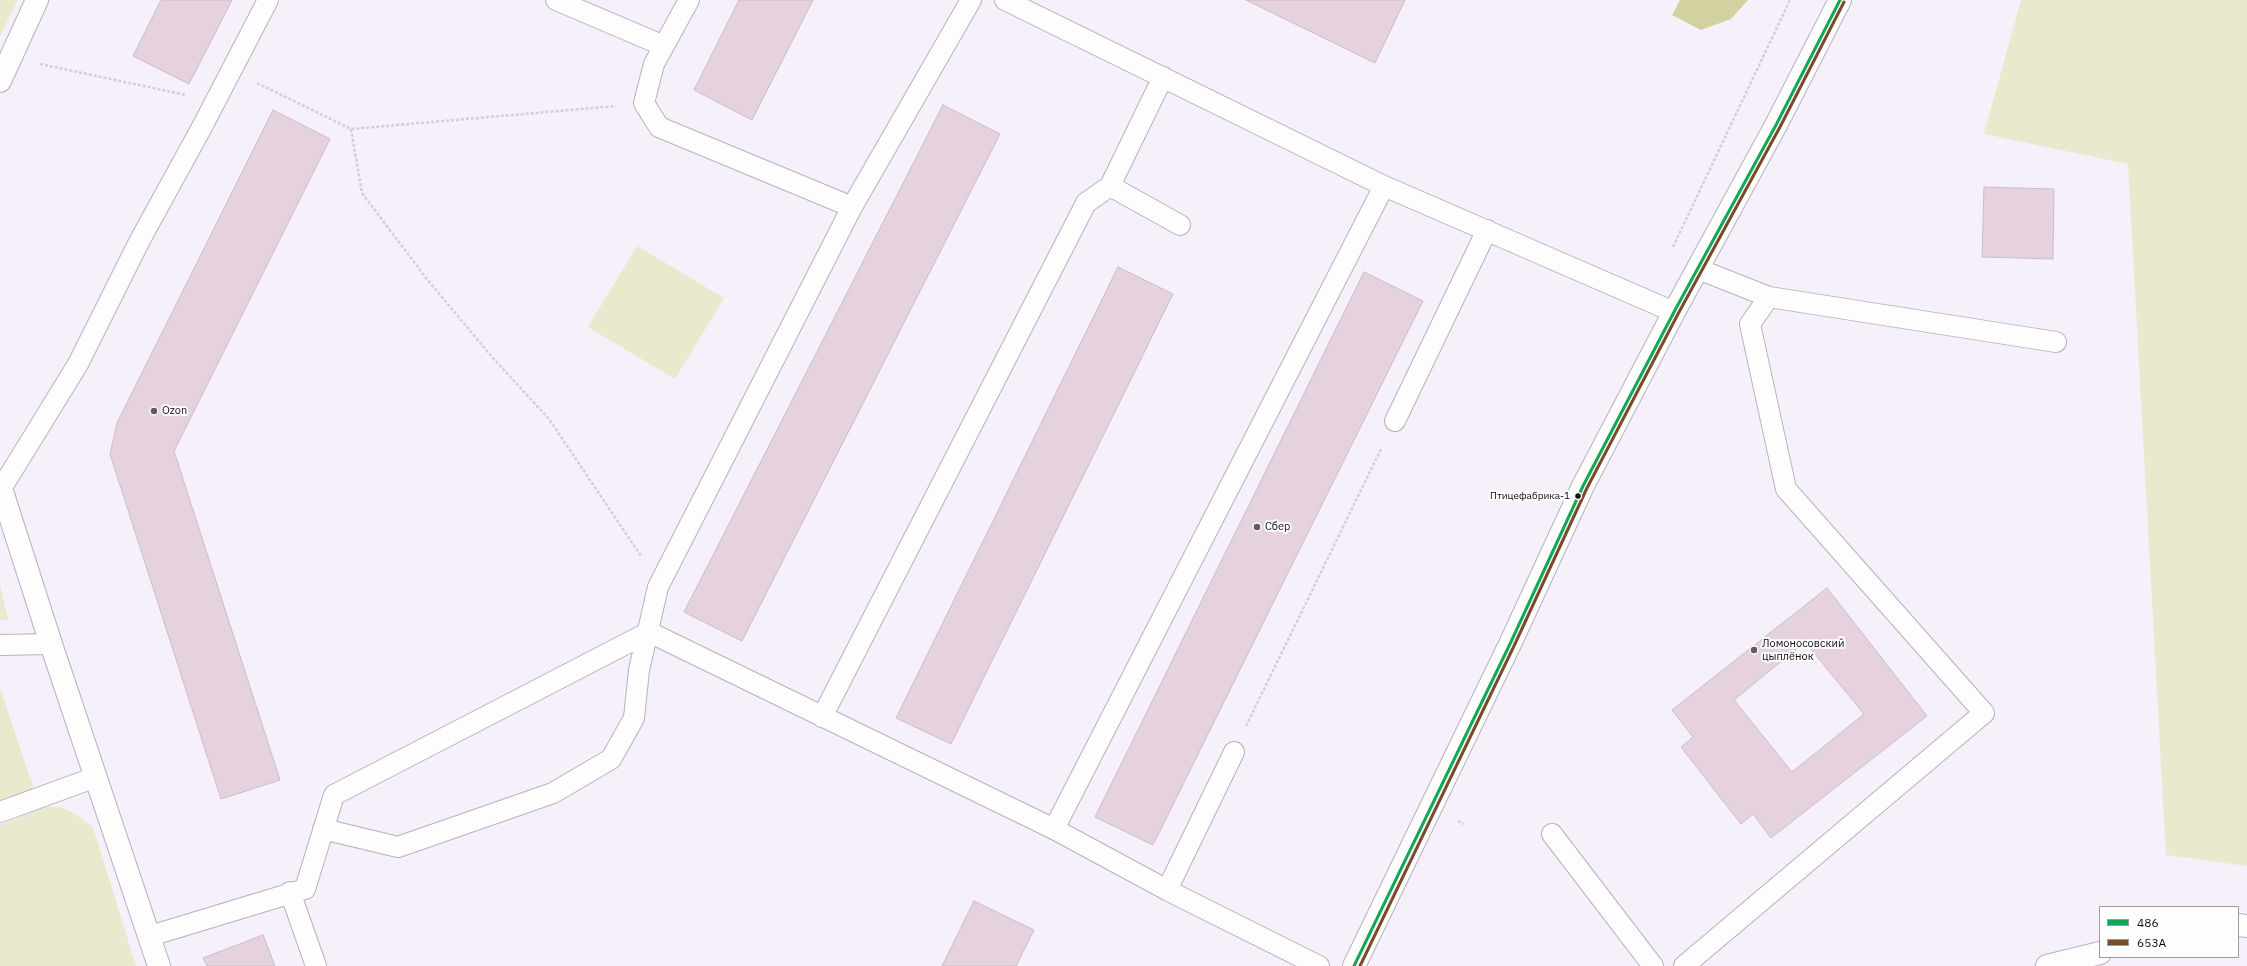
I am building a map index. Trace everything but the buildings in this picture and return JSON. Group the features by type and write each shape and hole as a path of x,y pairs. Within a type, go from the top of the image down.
{"main road":[{"path":"0,81 37,0"},
{"path":"1354,966 1510,644 1583,486 1674,312 1776,125 1840,0"},
{"path":"2,495 159,966"},
{"path":"2047,966 2099,953"}],"lane":[{"path":"2,495 78,364 140,240 214,105 268,0"},
{"path":"556,0 664,46"},
{"path":"689,0 654,64 644,103 659,127 852,207"},
{"path":"324,829 398,847 553,793 611,759 634,718 639,670 649,632 658,587 852,207 971,0"},
{"path":"1006,0 1384,186 1674,312"},
{"path":"822,717 1086,203 1110,186 1163,77"},
{"path":"1110,186 1180,225"},
{"path":"1054,829 1384,186"},
{"path":"1395,421 1487,230"},
{"path":"1698,269 1769,297 2056,342"},
{"path":"1684,966 1984,713 1786,489 1750,324 1769,297"},
{"path":"649,632 1054,829 1167,890 1320,966"},
{"path":"150,936 290,892 305,889 334,795 649,632"},
{"path":"0,645 51,644"},
{"path":"1167,890 1234,752"},
{"path":"0,812 96,777"},
{"path":"1552,834 1653,966"},
{"path":"290,892 316,966"}],"path":[{"path":"1670,253 1790,0"},
{"path":"10,58 189,95 214,105"},
{"path":"231,71 351,129 644,103"},
{"path":"351,129 362,193 426,278 492,357 549,420 638,549 658,587"},
{"path":"1234,752 1395,421"}],"green space":[{"path":"0,0 18,0 0,36"},
{"path":"1680,0 1748,0 1731,19 1701,30 1672,15"},
{"path":"2021,0 2247,0 2247,866 2166,855 2128,164 1984,134"},
{"path":"637,246 724,298 675,379 588,327"},
{"path":"0,585 8,619 8,620 0,620"},
{"path":"0,689 34,789 0,800"},
{"path":"45,807 59,807 72,812 93,827 136,966 0,966 0,825"}],"transit line":[{"name":"486","path":"1354,966 1510,644 1583,486 1674,312 1776,125 1840,0"},
{"name":"653А","path":"1360,966 1514,646 1587,488 1678,314 1780,127 1844,2"}],"place":[{"name":"Ozon","path":"154,411"},
{"name":"Птицефабрика-1","path":"1578,496"},
{"name":"Сбер","path":"1257,527"},
{"name":"Ломоносовский цыплёнок","path":"1754,650"}]}
